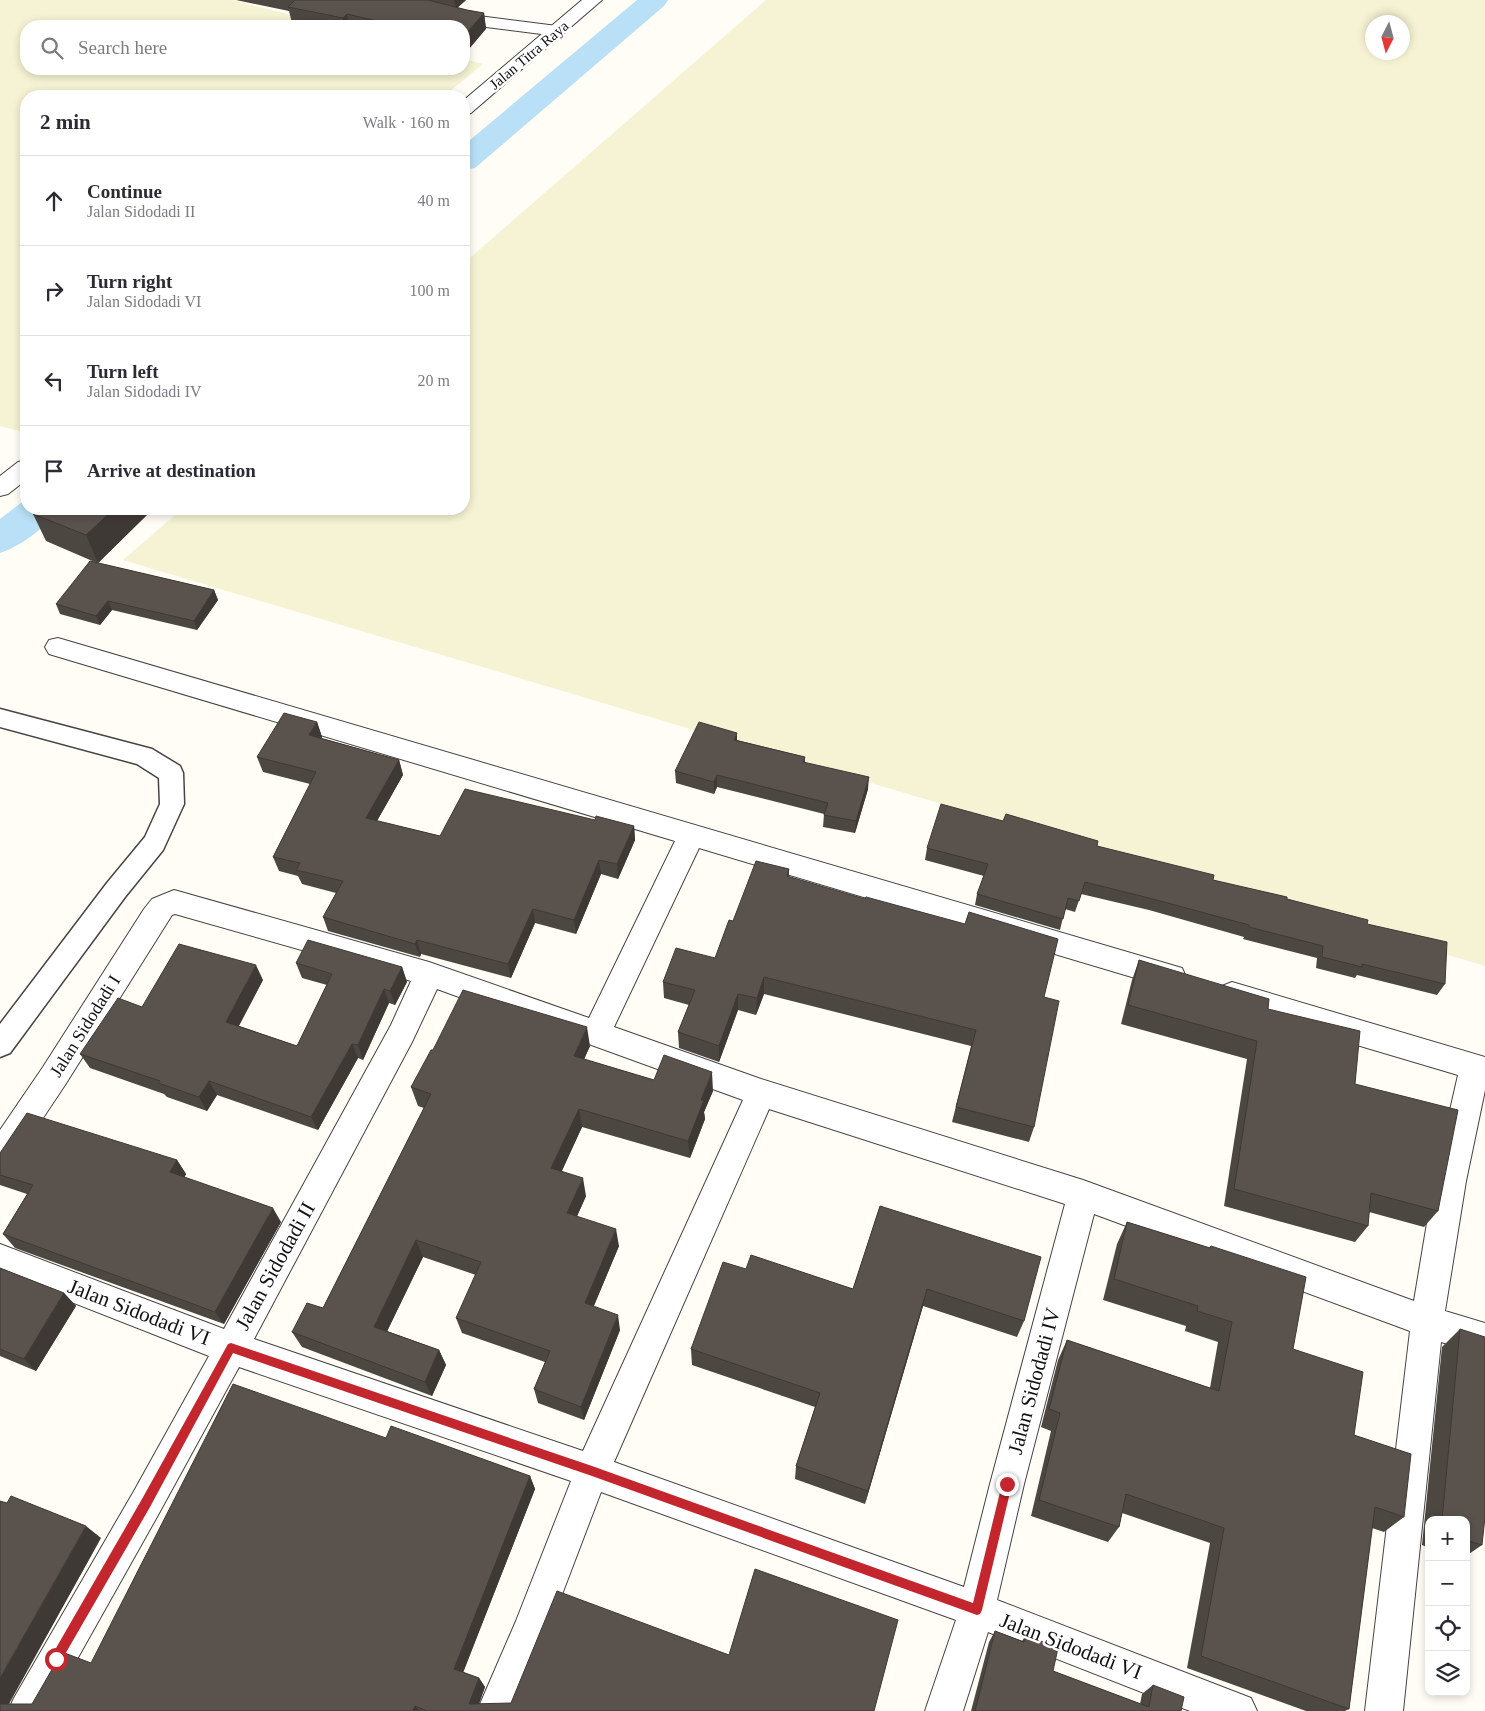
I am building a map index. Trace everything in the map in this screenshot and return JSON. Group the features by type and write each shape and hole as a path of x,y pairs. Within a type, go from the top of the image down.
{"street":[{"path":"397,0 470,20 557,32"},
{"name":"Jalan Titra Raya","path":"470,104 593,0"},
{"path":"0,488 20,473"},
{"path":"58,647 1480,1068 1450,1181 1427,1322 1384,1711"},
{"path":"596,1034 692,835"},
{"name":"Jalan Sidodadi I","path":"0,1156 54,1076 162,906 174,902 429,974"},
{"path":"429,974 761,1092 1084,1195 1427,1322 1485,1339"},
{"name":"Jalan Sidodadi II","path":"27,1711 146,1503 231,1348 402,1033 429,974"},
{"path":"496,1711 532,1626 592,1471 761,1092"},
{"name":"Jalan Sidodadi IV","path":"944,1711 977,1610 1007,1484 1084,1195"},
{"name":"Jalan Sidodadi VI","path":"0,1259 231,1348 592,1471 977,1610 1238,1711"}],"lane":[{"path":"0,718 144,756 171,773 172,804 154,843 116,890 0,1045"}],"shaded area":[{"path":"0,0 232,0 312,20 20,20 20,75 470,75 451,90 20,90 20,431 0,426"},
{"path":"766,0 1485,0 1485,966 123,560 175,515 470,515 470,258"},
{"path":"470,61 483,64 470,75"}],"building":[{"path":"295,0 428,0 484,13 470,29 470,20 372,20 347,14 343,18 288,7"},
{"path":"36,515 108,515 86,535"},
{"path":"90,561 214,590 194,621 108,601 96,616 56,604"},
{"path":"284,713 317,722 309,735 399,760 366,818 440,836 465,789 595,820 596,816 634,826 617,864 599,860 574,920 533,909 508,964 417,940 415,944 323,917 343,881 296,870 300,863 273,857 316,772 257,757"},
{"path":"699,722 737,733 734,740 805,757 803,762 869,777 856,821 824,815 828,803 717,775 714,782 675,771"},
{"path":"941,804 1003,821 1006,814 1098,841 1097,846 1214,875 1213,880 1287,897 1287,899 1368,920 1367,924 1447,942 1445,984 1362,964 1362,967 1322,957 1323,946 1085,882 1079,901 1068,898 1063,919 977,894 988,864 927,848"},
{"path":"756,861 789,869 787,876 865,899 866,897 965,924 969,912 1058,939 1044,997 1059,1001 1034,1127 956,1107 976,1030 764,977 757,998 738,994 719,1046 678,1032 695,990 663,982 676,948 715,958 729,920 733,921"},
{"path":"308,940 402,967 390,991 384,989 358,1045 352,1044 311,1117 209,1081 199,1097 158,1083 160,1081 80,1054 118,998 142,1007 179,944 256,965 226,1022 297,1046 332,974 296,963"},
{"path":"1139,960 1269,999 1268,1009 1360,1031 1355,1084 1458,1110 1438,1211 1371,1193 1368,1226 1234,1189 1257,1041 1128,1005"},
{"path":"463,990 587,1027 574,1056 654,1080 664,1055 712,1072 701,1100 704,1100 688,1141 579,1109 551,1168 583,1178 567,1213 616,1229 585,1303 618,1315 581,1407 534,1389 550,1351 456,1318 481,1262 416,1240 374,1327 439,1350 425,1382 292,1332 307,1303 323,1308 431,1094 411,1087 431,1050 433,1050"},
{"path":"27,1113 177,1160 170,1172 273,1208 215,1312 3,1234 33,1185 0,1175 0,1153"},
{"path":"880,1206 1041,1257 1024,1321 927,1289 868,1491 796,1466 820,1393 691,1349 723,1262 746,1269 751,1255 853,1289"},
{"path":"1127,1222 1210,1248 1211,1246 1306,1277 1293,1349 1363,1372 1354,1435 1411,1454 1404,1517 1375,1507 1349,1709 1201,1656 1224,1528 1126,1494 1119,1527 1039,1500 1060,1413 1049,1409 1067,1340 1219,1391 1232,1322 1197,1311 1198,1306 1114,1279"},
{"path":"0,1268 64,1293 24,1359 0,1349"},
{"path":"1460,1329 1485,1337 1485,1517 1482,1545 1470,1541 1470,1516 1442,1516"},
{"path":"233,1384 386,1438 391,1426 530,1476 454,1669 479,1678 469,1704 511,1703 557,1591 729,1655 755,1569 898,1620 874,1711 427,1711 415,1706 413,1711 0,1711 0,1704 32,1704 62,1652 91,1663"},
{"path":"11,1496 86,1526 0,1678 0,1501 7,1503"},
{"path":"995,1631 1024,1642 1026,1635 1058,1648 1053,1671 1149,1707 1153,1685 1184,1697 1181,1711 975,1711"}],"waterway":[{"path":"470,156 654,0"},
{"path":"0,539 30,515"}],"route":[{"path":"56,1659 146,1503 231,1348 592,1471 977,1610 1007,1484"}]}
